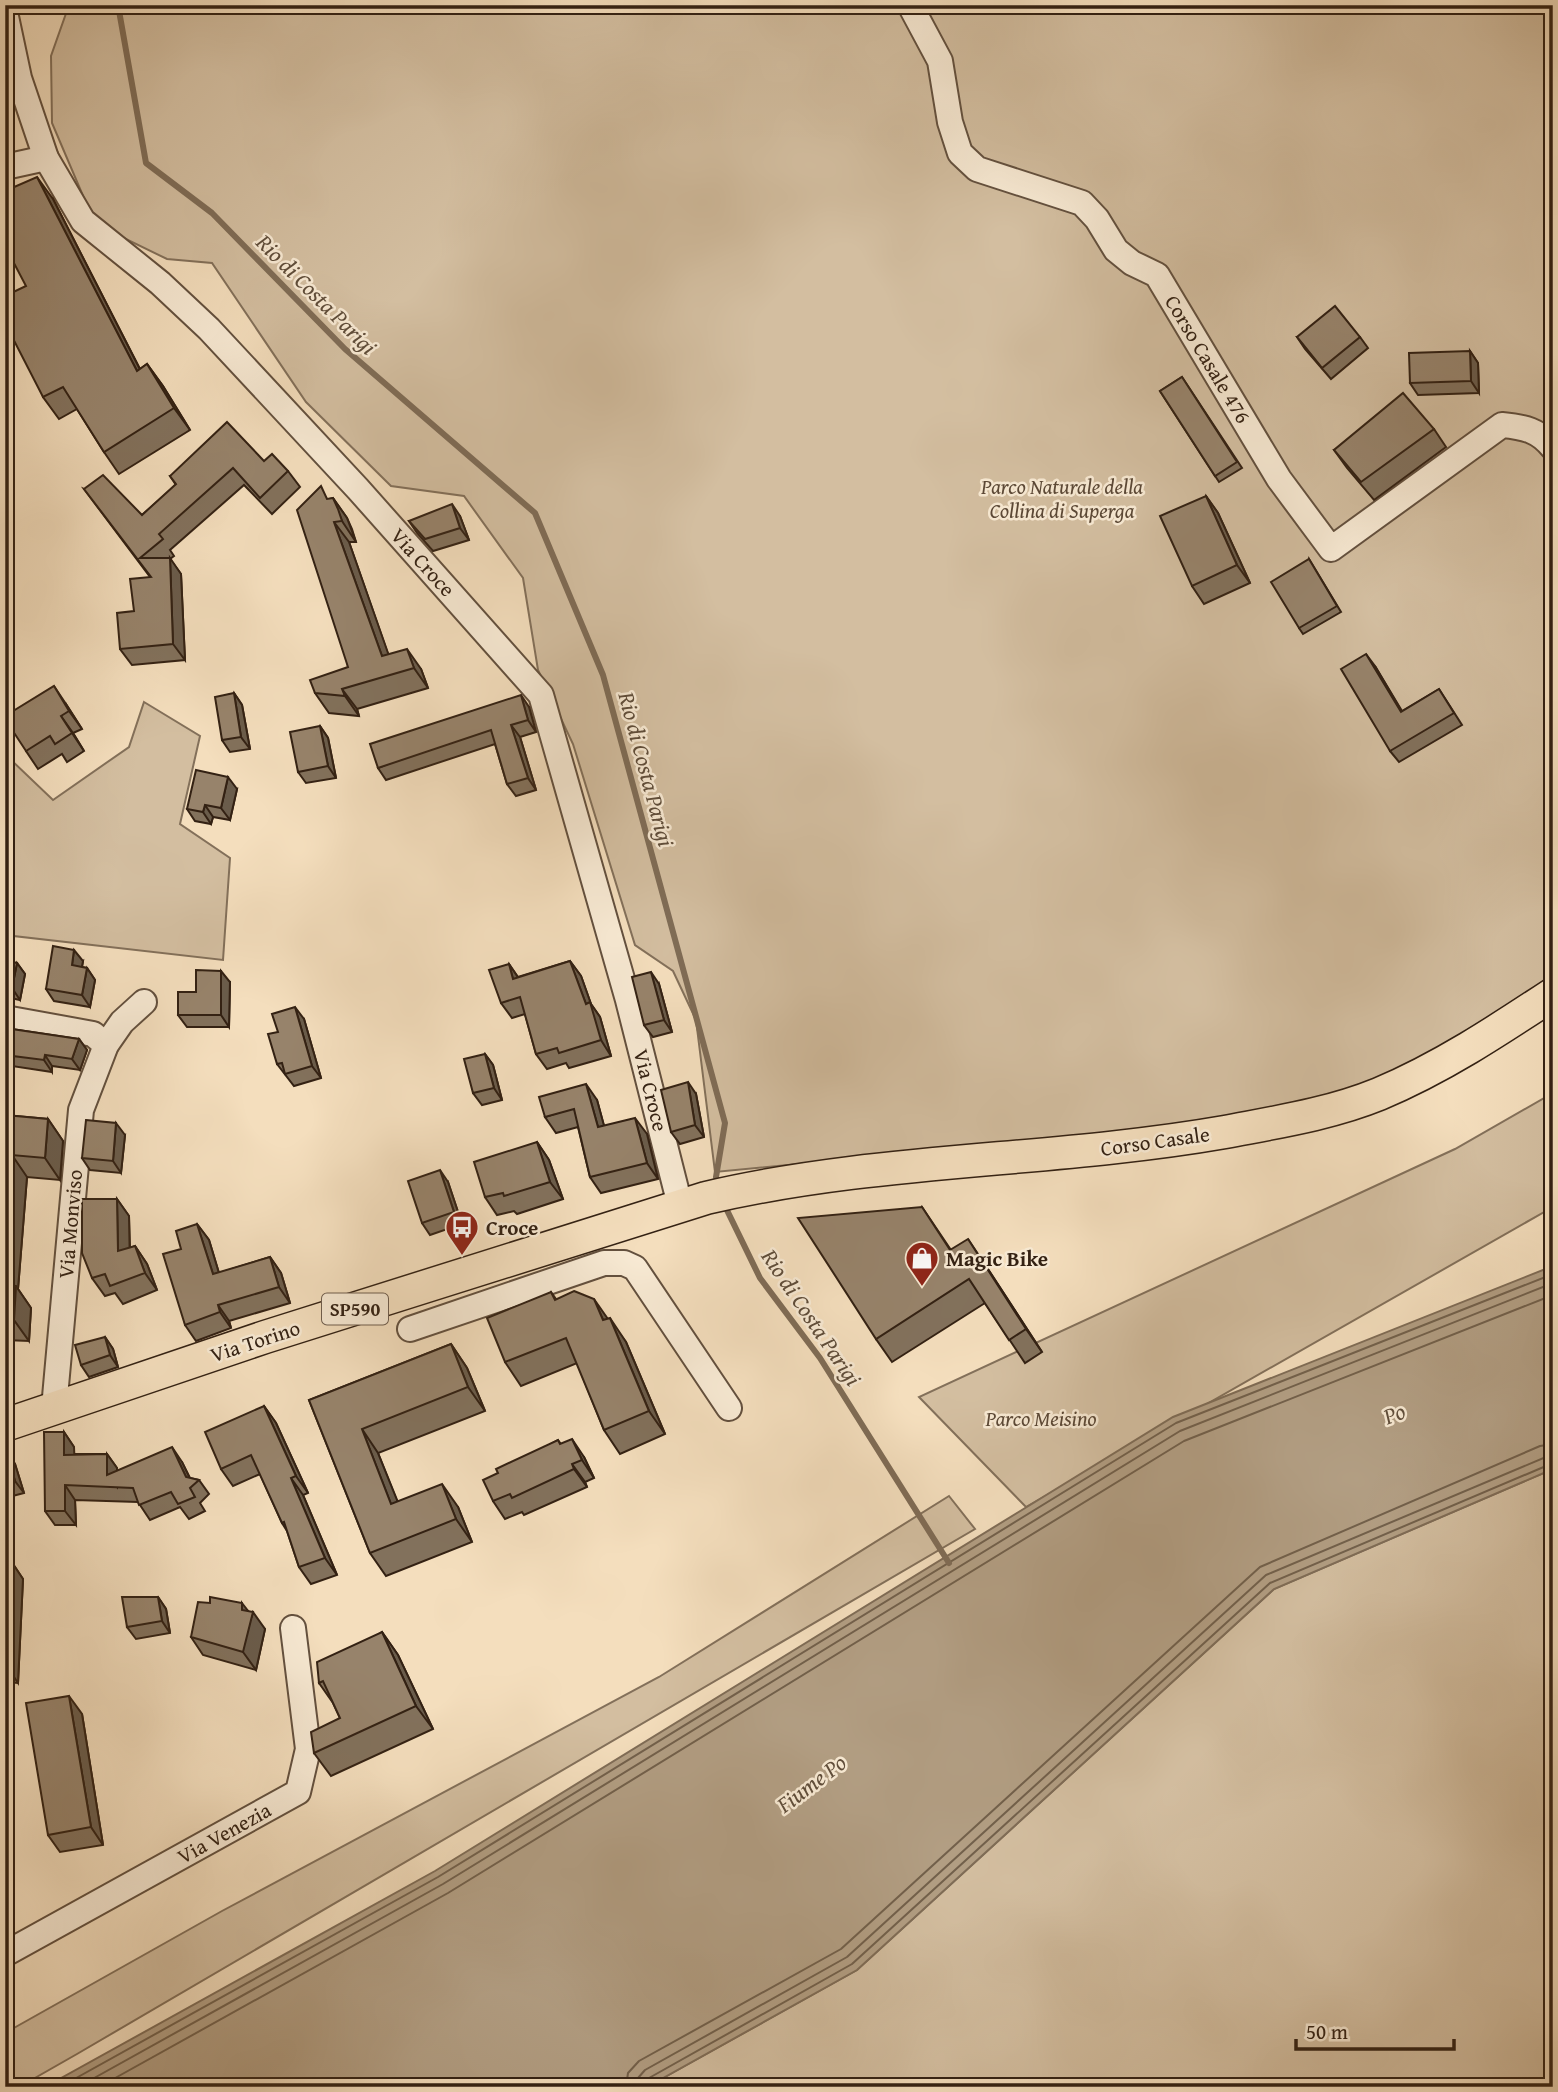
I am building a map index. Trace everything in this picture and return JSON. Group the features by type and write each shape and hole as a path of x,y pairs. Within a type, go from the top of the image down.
{"main road":[{"name":"Corso Casale","path":"705,1199 871,1171 1181,1139 1286,1121 1378,1094 1474,1046 1553,993"},
{"name":"Via Torino","path":"5,1425 474,1271 705,1199"}],"street":[{"name":"Corso Casale 476","path":"910,5 940,61 950,122 960,153 977,169 1082,203 1097,219 1116,250 1132,263 1157,275 1279,479 1331,549 1502,425 1525,427 1543,436 1553,448"},
{"name":"Via Croce","path":"5,12 19,78 46,158 83,221 160,283 209,330 358,489 541,695 628,1000 705,1199"},
{"path":"5,167 46,158"},
{"name":"Via Monviso","path":"54,1408 81,1110 106,1045 122,1022 144,1002"},
{"path":"5,1018 93,1034 106,1045"},
{"path":"410,1329 604,1263 624,1263 635,1268 667,1308 729,1408"},
{"path":"474,1271 486,1303"},
{"name":"Via Venezia","path":"5,1955 298,1792 308,1749 293,1628"}],"green space":[{"name":"Parco Naturale della Collina di Superga","path":"69,5 1553,5 1553,979 1471,1037 1374,1084 1289,1109 1183,1127 715,1172 696,1020 673,971 635,945 573,744 538,670 523,578 464,496 391,486 306,402 212,263 167,259 95,224 52,123 51,56"},
{"path":"144,702 200,736 180,824 230,858 223,960 5,935 5,731 8,757 53,800 129,747"},
{"name":"Parco Meisino","path":"1553,1093 1553,1207 1026,1507 919,1397 1455,1149"},
{"path":"1553,1469 1553,2087 647,2087 857,1970 1274,1589"},
{"path":"949,1496 975,1529 77,2054 19,2087 5,2087 5,2033 222,1911 659,1677"}],"water":[{"path":"1553,1266 1553,1469 1274,1589 857,1970 647,2087 45,2087 435,1871 1173,1417"}],"building":[{"path":"37,177 137,371 147,364 174,408 104,452 63,387 43,397 5,323 5,296 26,286 5,246 5,191"},
{"path":"1335,306 1360,337 1322,368 1297,337"},
{"path":"1470,351 1471,381 1410,383 1409,353"},
{"path":"1182,377 1237,462 1215,476 1160,391"},
{"path":"1403,393 1434,429 1361,482 1334,450"},
{"path":"227,422 264,461 272,454 288,471 260,498 233,468 159,534 163,539 140,558 170,558 173,644 120,649 117,613 134,611 130,579 151,577 84,489 103,475 142,515 176,484 170,476"},
{"path":"321,486 327,499 333,498 338,509 342,521 334,522 382,656 407,649 414,668 342,689 345,696 315,693 310,680 348,667 297,510"},
{"path":"1206,496 1237,565 1192,586 1160,516"},
{"path":"452,504 460,528 425,539 409,521"},
{"path":"1309,559 1337,606 1299,628 1271,582"},
{"path":"1366,654 1401,712 1439,689 1454,713 1390,751 1341,669"},
{"path":"54,686 69,711 61,716 72,733 55,744 50,736 26,751 5,716"},
{"path":"234,693 241,737 222,740 215,697"},
{"path":"521,695 528,720 511,725 528,778 507,784 491,730 378,768 370,744"},
{"path":"320,726 328,766 298,772 290,732"},
{"path":"196,770 228,777 221,808 205,805 203,812 187,809"},
{"path":"53,946 74,950 72,965 87,968 82,995 46,989"},
{"path":"5,961 17,963 12,988 5,987"},
{"path":"570,961 586,1004 590,1002 601,1040 559,1053 557,1048 536,1054 520,997 501,1003 489,970 509,964 513,979"},
{"path":"196,970 221,971 221,1015 178,1015 178,992 196,992"},
{"path":"651,972 664,1020 644,1025 632,977"},
{"path":"295,1007 312,1066 285,1074 282,1063 277,1064 268,1034 278,1032 272,1014"},
{"path":"5,1028 79,1039 72,1059 45,1055 44,1060 5,1055"},
{"path":"485,1054 494,1088 473,1093 464,1059"},
{"path":"688,1082 695,1125 671,1132 661,1090"},
{"path":"586,1084 598,1127 635,1118 647,1163 590,1177 574,1109 545,1117 539,1097"},
{"path":"5,1115 48,1119 45,1158 12,1155 5,1243"},
{"path":"86,1120 116,1123 113,1161 82,1158"},
{"path":"537,1142 550,1182 504,1196 503,1193 485,1197 474,1162"},
{"path":"440,1170 454,1212 422,1223 408,1181"},
{"path":"82,1199 117,1199 118,1251 135,1246 145,1273 110,1286 105,1274 92,1278 82,1253"},
{"name":"Magic Bike","path":"922,1207 950,1250 968,1239 1026,1329 1009,1340 969,1279 876,1339 798,1218"},
{"path":"197,1224 213,1274 270,1257 279,1287 218,1305 220,1312 185,1325 163,1254 181,1249 176,1231"},
{"path":"5,1284 16,1286 14,1320 5,1320"},
{"path":"574,1291 594,1299 603,1320 610,1318 649,1411 604,1430 566,1338 505,1362 487,1318 551,1292 555,1300"},
{"path":"105,1337 110,1355 81,1365 75,1345"},
{"path":"451,1344 468,1387 362,1429 391,1504 442,1484 456,1519 370,1553 309,1400"},
{"path":"264,1406 296,1476 291,1478 325,1558 299,1567 284,1522 282,1523 251,1455 221,1469 205,1432"},
{"path":"44,1432 64,1432 64,1455 107,1454 107,1475 172,1447 186,1477 199,1480 190,1488 195,1497 178,1504 171,1492 139,1505 133,1488 65,1485 65,1511 45,1511"},
{"path":"572,1439 582,1460 572,1464 574,1469 512,1498 510,1494 493,1501 483,1480 498,1473 496,1469 558,1440 560,1444"},
{"path":"7,1452 15,1481 5,1484 5,1453"},
{"path":"5,1561 11,1561 6,1665 5,1665"},
{"path":"122,1597 158,1597 162,1621 127,1627"},
{"path":"210,1597 242,1603 242,1610 253,1612 243,1652 191,1637 198,1602 210,1603"},
{"path":"382,1632 416,1706 314,1753 311,1732 340,1718 323,1681 319,1683 317,1662"},
{"path":"69,1696 91,1827 48,1835 26,1703"}],"waterway":[{"name":"Rio di Costa Parigi","path":"118,5 146,163 212,213 345,349 535,513 603,675 725,1123 716,1177 718,1185"},
{"name":"Rio di Costa Parigi","path":"723,1202 760,1278 820,1358 949,1563"}],"place":[{"name":"Croce","path":"462,1257"},
{"name":"Magic Bike","path":"922,1288"}],"water label":[{"name":"Po","path":"1394,1413"},
{"name":"Fiume Po","path":"811,1783"}]}
